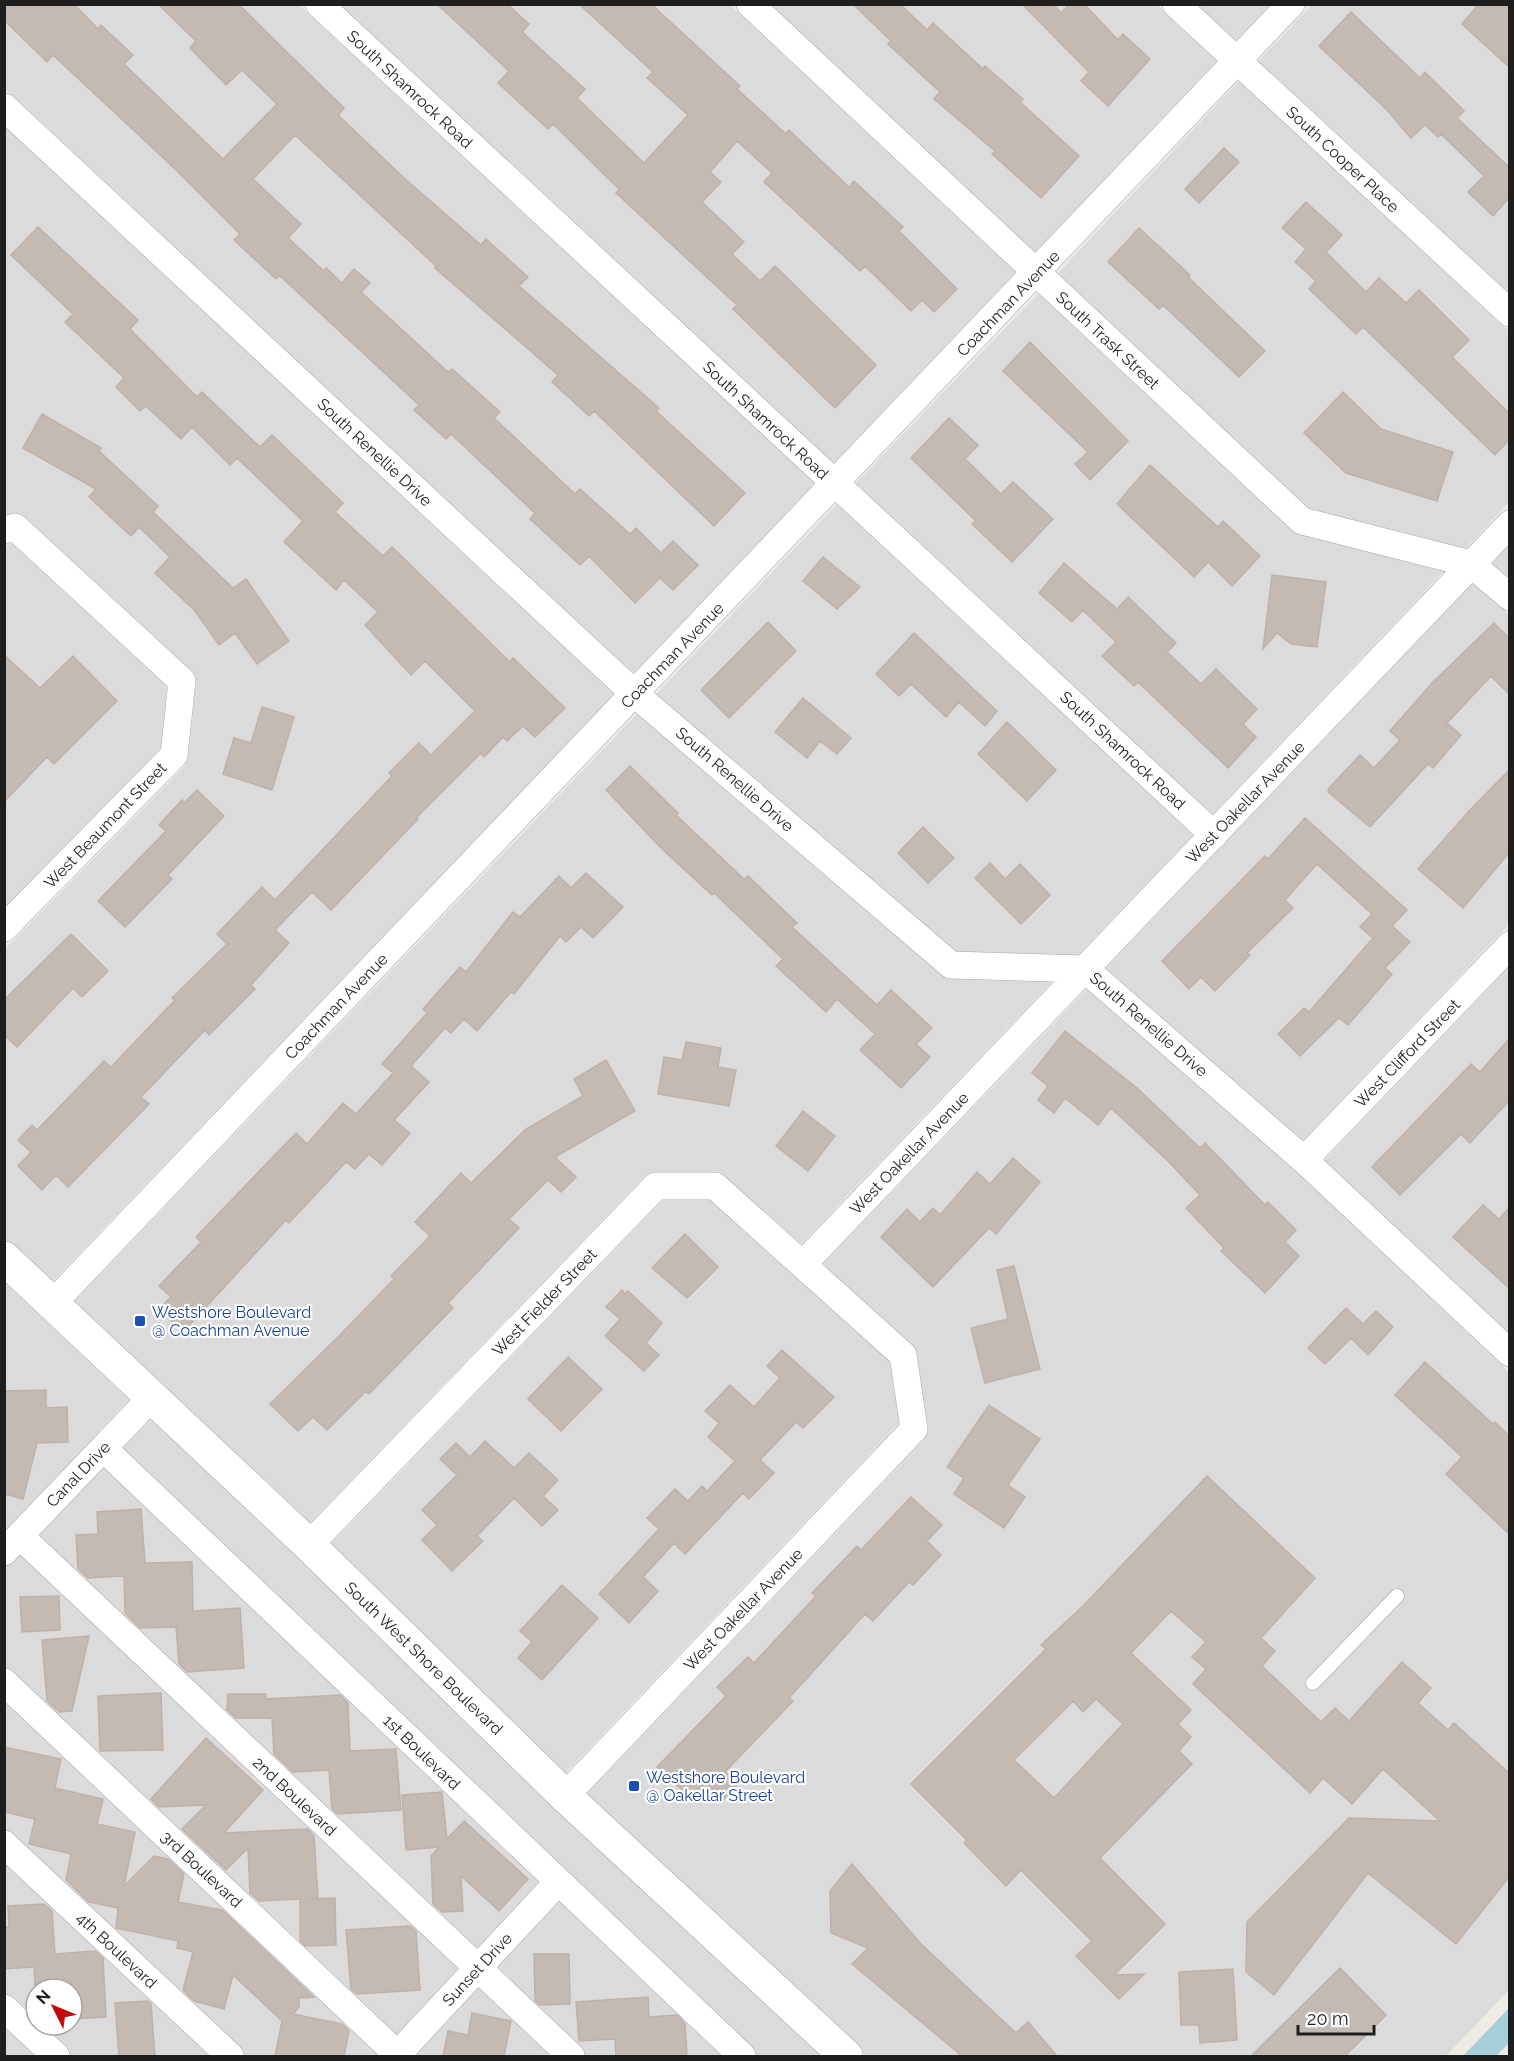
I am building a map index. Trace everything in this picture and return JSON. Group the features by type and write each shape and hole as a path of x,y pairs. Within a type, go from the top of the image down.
{"street":[{"name":"South Shamrock Road","path":"319,4 1214,835"},
{"name":"South Trask Street","path":"750,4 1302,521 1471,564 1509,597"},
{"name":"South Cooper Place","path":"1176,4 1509,313"},
{"name":"Coachman Avenue","path":"52,1304 1291,4"},
{"name":"South Renellie Drive","path":"4,107 635,694 951,965 1085,969 1304,1160 1509,1353"},
{"name":"West Oakellar Avenue","path":"565,1796 914,1429 903,1355 803,1264 1509,524"},
{"name":"West Beaumont Street","path":"4,530 15,527 99,602 182,681 174,755 4,928"},
{"name":"West Clifford Street","path":"1304,1160 1509,945"},
{"name":"West Fielder Street","path":"309,1545 656,1186 715,1186 803,1264"},
{"name":"South West Shore Boulevard","path":"4,1258 309,1545 565,1796 846,2056"},
{"name":"Canal Drive","path":"12,1544 152,1397"},
{"name":"1st Boulevard","path":"110,1440 558,1882 742,2056"},
{"name":"2nd Boulevard","path":"12,1544 571,2056"},
{"name":"3rd Boulevard","path":"4,1683 397,2056"},
{"name":"4th Boulevard","path":"4,1844 230,2056"},
{"name":"Sunset Drive","path":"397,2056 558,1882"},
{"path":"4,2008 56,2056"}],"lane":[{"path":"1313,1683 1397,1596"}],"shaded area":[{"path":"4,5 299,5 815,483 633,674 5,89"},
{"path":"338,5 730,5 1017,273 833,464"},
{"path":"769,5 1157,5 1218,61 1035,254"},
{"path":"1196,5 1271,5 1236,42"},
{"path":"1312,5 1509,5 1509,295 1257,62"},
{"path":"1239,81 1509,331 1509,502 1465,549 1308,509 1057,274"},
{"path":"4,125 615,694 50,1284 5,1239 5,949 185,766 188,758 196,684 191,671 24,517 5,515"},
{"path":"1039,293 1293,531 1444,571 1212,815 855,484"},
{"path":"837,504 1194,834 1078,955 956,952 656,694"},
{"path":"13,543 167,685 161,748 5,907 4,546"},
{"path":"1509,545 1509,580 1491,564"},
{"path":"1473,583 1509,614 1509,924 1302,1141 1105,969"},
{"path":"638,713 943,975 953,979 1052,982 801,1244 723,1176 713,1172 654,1172 645,1176 307,1526 72,1304"},
{"path":"1509,967 1509,1335 1324,1161"},
{"path":"1088,988 1295,1170 1509,1372 1509,1990 1446,2056 866,2056 585,1796 925,1439 928,1428 916,1355 912,1346 823,1264"},
{"path":"663,1200 711,1200 890,1361 899,1423 563,1776 329,1546"},
{"path":"4,1276 132,1396 98,1432 119,1452 154,1417 827,2056 5,2056"}],"water":[{"path":"1509,2008 1509,2043 1496,2056 1463,2056"}],"building":[{"path":"4,4 74,4 98,29 101,25 133,55 124,64 223,159 277,104 242,70 226,85 190,48 196,41 158,4 238,4 344,108 338,115 404,178 481,245 486,239 528,277 519,286 659,408 656,411 745,493 714,526 594,411 589,416 552,382 558,375 435,268 436,266 295,135 253,179 301,224 288,238 324,271 326,268 342,283 354,269 370,283 361,292 448,372 452,369 500,412 494,418 575,494 580,489 630,534 636,528 661,553 673,541 698,565 673,590 660,578 635,603 589,556 580,565 530,519 535,513 451,434 446,439 414,410 419,405 279,275 276,279 234,240 240,234 174,168 53,55 47,62 4,20"},
{"path":"437,4 507,4 529,24 522,32 585,89 577,98 644,163 688,115 647,78 653,72 579,4 651,4 740,86 737,89 786,134 789,130 849,187 854,181 903,227 899,231 957,289 934,312 922,300 911,311 865,266 860,271 764,182 772,173 737,141 710,172 721,182 702,202 744,242 732,254 760,281 775,266 876,365 835,408 733,309 737,305 616,193 619,189 553,124 548,129 498,83 509,71"},
{"path":"853,4 900,4 927,30 933,23 983,69 985,66 1023,99 1020,102 1079,156 1041,198 992,154 995,151 934,99 940,92 888,44 891,41"},
{"path":"1022,4 1053,4 1061,13 1070,4 1084,4 1118,40 1123,34 1150,59 1108,106 1081,81 1089,72"},
{"path":"1479,4 1509,4 1509,67 1462,24"},
{"path":"1351,12 1420,78 1425,72 1464,111 1457,118 1509,167 1509,198 1493,216 1468,192 1484,176 1441,134 1438,137 1425,125 1411,138 1387,110 1319,46"},
{"path":"1224,148 1239,162 1199,203 1185,189"},
{"path":"1306,202 1342,235 1326,252 1366,292 1379,278 1406,303 1419,290 1469,340 1452,357 1509,413 1509,440 1495,455 1363,327 1356,334 1309,289 1316,281 1295,262 1306,249 1282,228"},
{"path":"38,227 138,320 130,329 197,397 202,392 260,447 272,435 343,503 335,512 383,556 392,547 510,662 513,658 565,708 535,737 523,726 507,741 503,737 484,757 481,753 416,818 418,819 331,910 312,892 275,930 289,943 251,985 255,989 209,1035 205,1030 141,1097 149,1104 68,1187 56,1175 42,1190 18,1166 31,1152 18,1140 32,1125 37,1130 104,1061 111,1067 175,1000 172,998 227,944 217,934 262,887 275,900 392,776 389,773 419,743 431,755 475,711 425,661 411,675 365,625 378,612 344,580 336,590 284,542 303,521 237,458 230,465 192,427 181,439 146,406 140,411 116,387 124,378 65,322 73,314 11,255"},
{"path":"1139,228 1190,275 1188,277 1265,351 1239,377 1163,305 1159,309 1108,262"},
{"path":"1030,342 1128,441 1090,480 1075,464 1088,452 1003,371"},
{"path":"1343,392 1381,429 1453,452 1437,501 1346,473 1304,433"},
{"path":"42,414 101,448 99,451 158,506 153,512 233,588 246,579 289,641 257,664 235,633 219,645 195,611 155,573 170,557 139,527 131,536 89,497 96,489 23,448"},
{"path":"949,418 978,445 965,459 1001,494 1013,482 1053,519 1012,562 972,524 976,521 911,458"},
{"path":"1150,465 1218,527 1223,521 1260,556 1232,586 1208,562 1194,577 1117,504"},
{"path":"823,557 860,587 837,609 803,581"},
{"path":"1064,563 1117,609 1128,597 1176,643 1167,652 1201,684 1216,669 1257,709 1243,724 1256,737 1228,768 1138,682 1134,686 1102,656 1116,642 1083,610 1072,622 1039,593"},
{"path":"1272,575 1326,582 1317,647 1291,644 1277,633 1263,649"},
{"path":"768,622 796,651 729,718 701,690"},
{"path":"1494,623 1509,638 1509,694 1491,676 1447,723 1461,735 1433,768 1428,764 1370,827 1328,792 1329,788 1360,755 1374,768 1400,740 1390,731 1433,682"},
{"path":"914,633 997,711 985,726 959,702 946,717 911,684 899,696 876,674"},
{"path":"4,655 40,688 73,656 117,701 54,764 47,757 4,802"},
{"path":"803,698 851,738 837,754 820,741 807,758 775,732"},
{"path":"262,707 294,717 272,790 223,774 234,738 251,743"},
{"path":"1007,722 1056,770 1027,801 978,754"},
{"path":"630,766 678,813 676,815 744,879 748,876 797,923 792,927 877,1005 891,990 932,1028 916,1044 930,1057 901,1088 860,1050 875,1034 837,999 826,1012 776,966 783,959 714,893 712,895 662,849 606,790"},
{"path":"1509,770 1509,853 1463,908 1418,869"},
{"path":"197,790 224,816 168,875 172,879 125,927 98,901 166,831 159,825 182,800 184,803"},
{"path":"1305,818 1407,910 1392,926 1410,942 1385,968 1392,974 1348,1025 1339,1018 1300,1056 1278,1034 1304,1008 1309,1012 1373,938 1360,927 1372,914 1317,864 1285,900 1293,908 1247,953 1250,955 1215,991 1201,977 1189,989 1162,961 1265,856 1268,859"},
{"path":"923,827 954,858 928,883 898,853"},
{"path":"990,863 1005,879 1020,864 1050,895 1021,924 975,878"},
{"path":"586,873 623,907 593,938 581,927 566,942 560,936 514,994 511,992 477,1031 464,1019 451,1033 445,1028 411,1066 429,1082 394,1120 410,1133 382,1165 369,1154 355,1169 346,1162 289,1223 286,1220 183,1332 159,1309 171,1297 159,1286 201,1242 196,1237 296,1133 307,1144 343,1103 356,1114 393,1073 382,1064 427,1013 423,1009 460,967 466,972 513,912 520,917 559,876 571,888"},
{"path":"71,934 108,971 82,997 73,988 17,1047 4,1035 4,1000"},
{"path":"1065,1031 1137,1088 1200,1148 1205,1143 1265,1205 1268,1202 1296,1230 1285,1242 1299,1256 1265,1293 1221,1251 1224,1248 1186,1208 1200,1195 1168,1161 1111,1108 1098,1125 1065,1098 1054,1113 1038,1100 1048,1086 1032,1073"},
{"path":"1509,1039 1509,1101 1470,1143 1461,1134 1400,1195 1372,1167 1471,1064 1480,1072"},
{"path":"686,1042 721,1048 718,1067 736,1070 729,1106 658,1094 664,1057 682,1060"},
{"path":"606,1060 635,1111 555,1157 576,1177 561,1192 548,1180 509,1219 519,1228 448,1303 453,1308 369,1394 366,1391 327,1430 313,1417 298,1431 270,1404 394,1279 391,1276 430,1236 415,1222 461,1173 471,1183 526,1129 583,1096 574,1079"},
{"path":"803,1111 835,1136 808,1171 776,1146"},
{"path":"1013,1158 1040,1182 996,1234 989,1228 933,1287 881,1237 907,1209 920,1222 933,1208 940,1215 977,1172 990,1184"},
{"path":"1483,1205 1499,1219 1509,1208 1509,1288 1453,1237"},
{"path":"685,1234 718,1267 687,1298 652,1268"},
{"path":"1014,1266 1040,1369 985,1383 971,1328 1008,1319 997,1270"},
{"path":"622,1290 625,1294 628,1291 662,1323 646,1343 659,1355 644,1371 605,1336 620,1319 606,1307"},
{"path":"1346,1308 1363,1324 1376,1311 1393,1327 1368,1355 1351,1338 1325,1364 1308,1348"},
{"path":"782,1350 834,1397 803,1428 796,1422 760,1460 774,1473 749,1499 743,1493 685,1554 674,1543 643,1577 658,1591 629,1623 599,1594 659,1529 647,1518 675,1489 688,1501 702,1486 707,1491 735,1461 708,1437 719,1423 705,1411 730,1385 754,1407 780,1378 767,1366"},
{"path":"568,1357 602,1389 561,1431 528,1399"},
{"path":"1425,1362 1509,1436 1509,1534 1446,1474 1462,1457 1395,1395"},
{"path":"46,1390 46,1408 67,1407 68,1442 37,1443 23,1499 4,1494 5,1391"},
{"path":"989,1405 1040,1439 1008,1485 1025,1497 1004,1528 954,1494 964,1478 947,1467"},
{"path":"485,1441 514,1468 529,1453 558,1480 543,1496 558,1510 542,1526 514,1498 477,1536 483,1541 452,1571 422,1540 437,1525 422,1510 457,1475 440,1459 456,1443 470,1457"},
{"path":"1207,1476 1315,1578 1261,1638 1275,1651 1262,1666 1321,1722 1335,1708 1349,1721 1402,1662 1431,1688 1418,1703 1448,1730 1454,1723 1509,1773 1509,1877 1456,1944 1368,1873 1274,1995 1246,1972 1247,1922 1349,1818 1440,1821 1383,1769 1352,1804 1323,1778 1310,1793 1193,1684 1206,1669 1192,1657 1206,1642 1171,1611 1131,1653 1191,1710 1178,1724 1191,1737 1179,1751 1192,1764 1100,1858 1165,1924 1114,1975 1144,1974 1119,1999 1076,1956 1092,1941 1021,1870 1006,1886 964,1843 967,1840 911,1784 1046,1649 1041,1645 1083,1606","holes":["1096,1699 1123,1724 1054,1798 1014,1760 1073,1701 1083,1712"]},
{"path":"911,1497 942,1525 927,1541 941,1555 913,1585 909,1582 873,1621 865,1614 789,1698 793,1701 725,1772 738,1784 723,1800 711,1788 696,1803 657,1767 726,1696 717,1687 748,1657 754,1663 816,1596 812,1593 857,1546 861,1550"},
{"path":"141,1509 145,1563 192,1562 193,1611 240,1608 244,1668 187,1672 179,1664 176,1627 140,1628 125,1613 124,1576 88,1578 78,1569 76,1535 98,1534 97,1512"},
{"path":"562,1585 598,1618 542,1680 518,1658 532,1642 520,1631"},
{"path":"59,1596 60,1630 22,1632 20,1597"},
{"path":"89,1636 72,1711 59,1712 47,1701 42,1640"},
{"path":"161,1693 163,1750 100,1751 98,1696"},
{"path":"228,1694 266,1694 266,1699 340,1695 348,1703 350,1751 396,1749 401,1810 338,1814 332,1809 329,1770 293,1772 274,1754 272,1718 236,1718 227,1710"},
{"path":"206,1738 263,1790 224,1833 308,1829 314,1836 318,1898 309,1899 335,1898 336,1945 305,1946 300,1941 300,1899 259,1901 250,1893 248,1848 226,1870 182,1829 206,1805 159,1807 151,1799"},
{"path":"4,1747 61,1759 55,1788 103,1799 97,1824 135,1832 124,1886 154,1856 168,1859 184,1874 178,1902 222,1910 314,1997 299,1998 299,2007 293,2014 342,2024 349,2031 344,2056 275,2056 282,2021 233,1975 224,2009 194,2001 183,1990 193,1952 177,1948 178,1941 116,1928 118,1908 89,1902 66,1880 71,1854 29,1844 35,1819 4,1812"},
{"path":"442,1792 447,1839 464,1821 528,1879 499,1911 461,1876 463,1911 442,1912 433,1904 431,1856 439,1847 406,1850 402,1795"},
{"path":"852,1864 921,1944 1016,2033 1028,2022 1057,2056 962,2056 852,1964 868,1948 831,1933 830,1891"},
{"path":"44,1904 52,1911 55,1954 95,1951 103,1958 106,2017 84,2018 84,1977 35,1977 34,1967 4,1969 4,1927 9,1927 8,1906"},
{"path":"410,1926 416,1931 420,1990 357,1994 351,1989 346,1930"},
{"path":"534,1954 569,1954 570,2004 540,2005 535,2001"},
{"path":"1340,1968 1386,2015 1345,2056 1251,2056"},
{"path":"1233,1969 1237,2040 1200,2043 1199,2025 1181,2025 1179,1972"},
{"path":"648,1997 649,2017 677,2015 685,2024 687,2056 616,2056 615,2039 579,2041 576,2002"},
{"path":"148,2001 151,2004 155,2056 119,2056 115,2003"},
{"path":"472,2013 511,2021 504,2056 443,2056 448,2031 468,2035"}],"place":[{"name":"Westshore Boulevard @ Coachman Avenue","path":"140,1321"},
{"name":"Westshore Boulevard @ Oakellar Street","path":"634,1786"}]}
